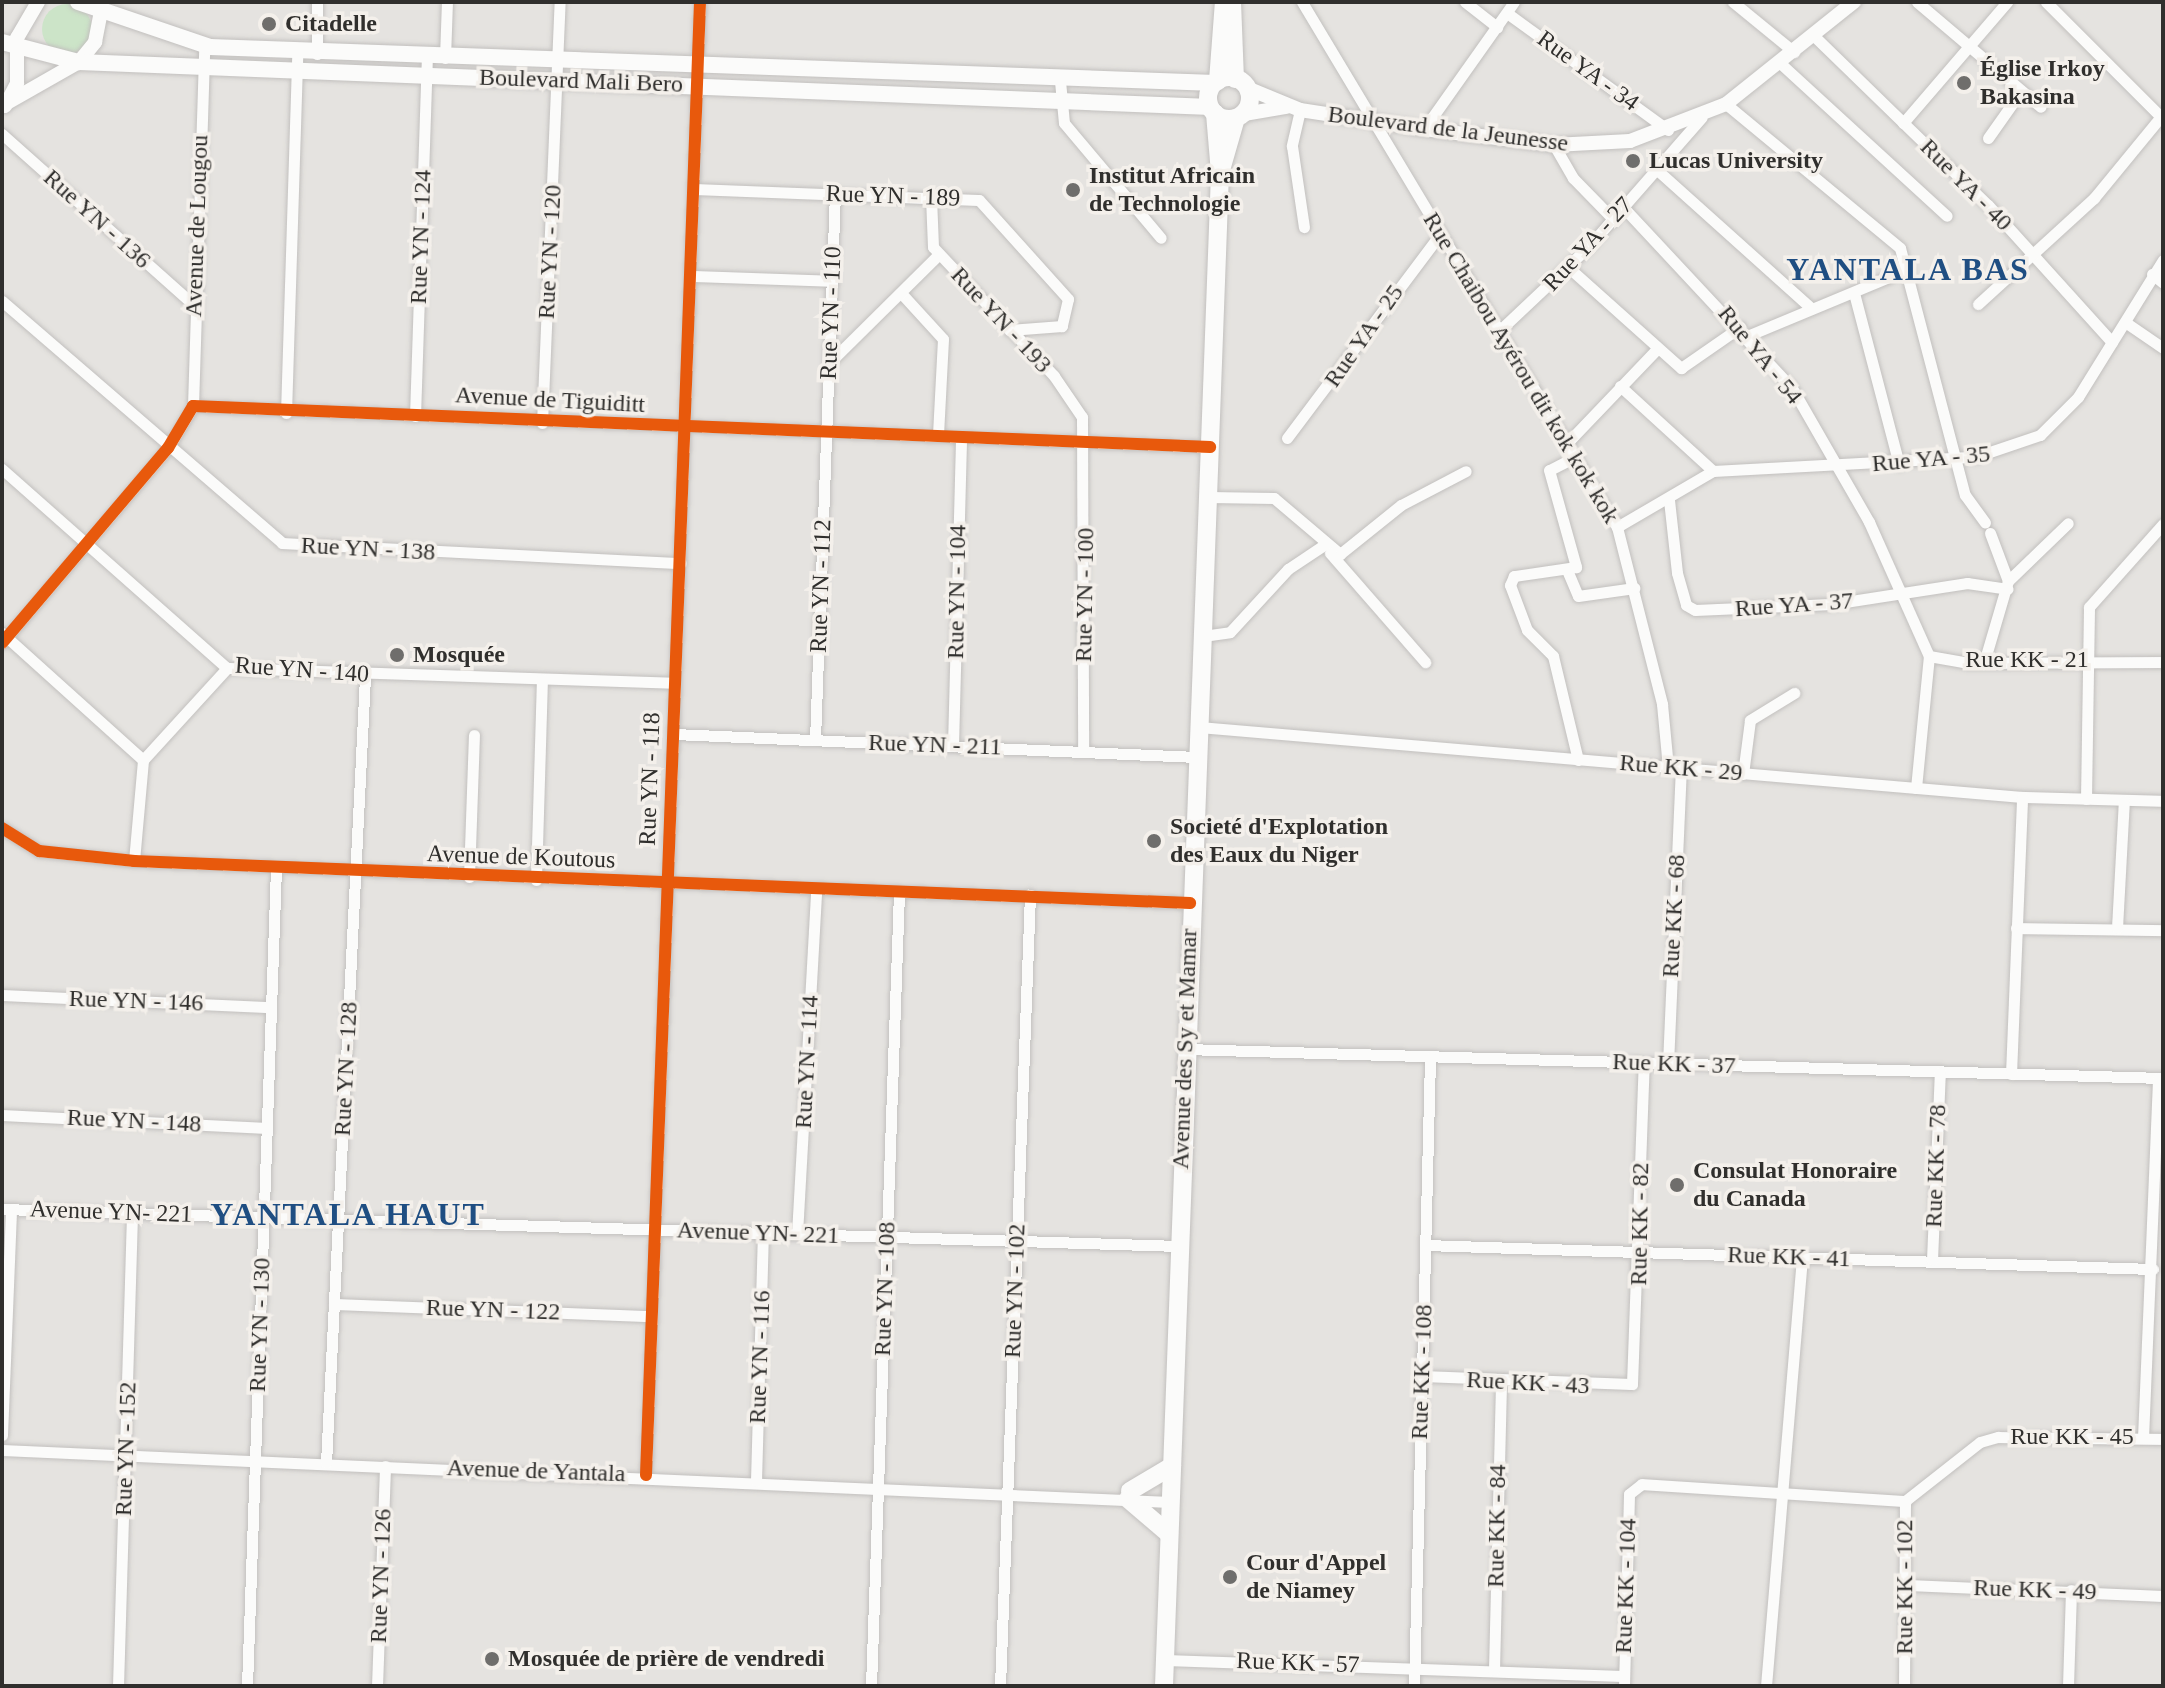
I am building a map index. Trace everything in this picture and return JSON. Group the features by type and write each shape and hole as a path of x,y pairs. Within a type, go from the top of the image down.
{"highway":[{"path":"1224,2 1229,83"},
{"path":"1229,83 1232,2"},
{"name":"Avenue des Sy et Mamar","path":"1164,1686 1190,903 1220,173 1213,110 1229,83"},
{"name":"Avenue des Sy et Mamar","path":"1220,173 1240,116 1229,83"},
{"path":"1213,110 1240,116"},
{"path":"1169,1534 1125,1495 1172,1466"}],"main road":[{"name":"Boulevard Mali Bero","path":"78,2 204,47 445,58 558,73"},
{"name":"Boulevard Mali Bero","path":"8,46 79,62 296,73 427,76 558,73 1229,83"},
{"name":"Boulevard Mali Bero","path":"698,76 1213,110"}],"street":[{"path":"5,106 18,73 8,46 38,2"},
{"path":"317,2 317,54"},
{"path":"445,58 447,2"},
{"name":"Rue YN - 120","path":"542,423 560,2"},
{"name":"Rue YN - 118","path":"646,1475 700,2"},
{"name":"Rue Chaibou Ayérou dit kok kok kok","path":"1302,2 1569,441 1617,527 1662,704 1674,768"},
{"path":"1465,2 1497,27"},
{"path":"1424,129 1514,2"},
{"path":"1733,2 1794,52"},
{"name":"Boulevard de la Jeunesse","path":"1293,109 1554,145 1630,141 1669,131 1726,104 1854,2"},
{"path":"1917,2 2019,94 2041,107"},
{"path":"1903,123 1965,47 2007,2"},
{"path":"1978,304 2094,198 2162,116 2046,2"},
{"path":"5,106 79,62 95,42 101,11"},
{"name":"Rue YA - 34","path":"1507,13 1669,131"},
{"name":"Rue YA - 40","path":"1813,35 2034,253 2112,342"},
{"name":"Avenue de Lougou","path":"193,406 193,304 204,47"},
{"path":"286,413 297,53"},
{"name":"Rue YN - 124","path":"415,416 427,58"},
{"path":"1780,63 1947,216"},
{"path":"1060,81 1064,123 1161,238"},
{"path":"1229,83 1293,109"},
{"path":"1988,138 2019,94"},
{"path":"1726,104 1869,215 1893,238 1908,269 1965,495 1987,528 2008,585"},
{"path":"1240,116 1293,109"},
{"path":"1293,109 1292,146 1304,227"},
{"name":"Rue YA - 27","path":"1500,330 1614,220 1702,117"},
{"name":"Rue YN - 136","path":"2,134 193,304"},
{"path":"1554,145 1573,178 1614,220"},
{"path":"1656,169 1811,308"},
{"name":"Rue YN - 189","path":"693,189 981,201 1067,297 1062,326 1009,330"},
{"name":"Rue YN - 110","path":"827,433 835,193"},
{"name":"Rue YN - 193","path":"931,197 939,254 1074,403 1087,439"},
{"name":"Rue YA - 54","path":"1623,207 1744,332 1792,388 1837,466 1929,656"},
{"name":"Rue YA - 25","path":"1287,438 1441,233"},
{"path":"830,362 939,254"},
{"name":"Rue YA - 35","path":"1713,471 1899,464 2005,451 2049,428 2112,342 2163,260"},
{"path":"1568,267 1655,351 1689,367 1744,332 1854,293 1908,269"},
{"path":"2152,274 2163,283"},
{"path":"692,276 832,281"},
{"path":"901,293 943,339 938,436"},
{"path":"1854,293 1899,464"},
{"name":"Rue YN - 138","path":"2,301 168,448 291,545 680,563"},
{"path":"2125,322 2163,348"},
{"path":"1569,441 1655,351"},
{"path":"1617,527 1669,500 1713,471 1620,386"},
{"path":"143,760 4,638 168,448 193,406"},
{"name":"Avenue de Tiguiditt","path":"193,406 286,413 685,429 1087,439 1210,447"},
{"name":"Rue YN - 112","path":"815,740 827,433"},
{"name":"Rue YN - 104","path":"953,746 961,437"},
{"name":"Rue YN - 100","path":"1083,751 1087,439"},
{"path":"1577,456 1549,470 1577,562 1567,570 1514,576 1510,585 1527,630 1553,656 1578,760"},
{"name":"Rue YN - 140","path":"2,469 227,668 365,676 675,683"},
{"path":"1203,636 1230,632 1288,569 1327,549 1350,548 1401,505 1466,471"},
{"path":"1208,497 1274,498 1301,513 1327,549 1425,662"},
{"name":"Rue YA - 37","path":"1669,500 1689,608 1752,611 1898,596 1967,583 2008,585"},
{"path":"1985,659 2008,585 2068,523"},
{"path":"2086,799 2087,659 2094,595 2163,524"},
{"path":"1567,570 1578,596 1634,588"},
{"path":"1916,788 1929,656"},
{"name":"Rue KK - 21","path":"1929,656 2163,662"},
{"path":"134,861 143,760 227,668"},
{"name":"Rue YN - 128","path":"326,1463 365,676"},
{"path":"536,880 542,679"},
{"path":"1743,774 1750,720 1794,693"},
{"name":"Rue KK - 29","path":"1199,727 2022,797 2163,801"},
{"name":"Rue YN - 211","path":"674,734 1197,757"},
{"path":"469,877 474,735"},
{"name":"Rue KK - 68","path":"1668,1064 1674,768"},
{"path":"2011,1074 2022,797"},
{"path":"2117,928 2124,800"},
{"name":"Avenue de Koutous","path":"2,828 39,851 134,861 536,880 1190,903"},
{"name":"Rue YN - 130","path":"247,1686 276,868"},
{"name":"Rue YN - 114","path":"797,1234 816,890"},
{"name":"Rue YN - 108","path":"871,1686 899,891"},
{"name":"Rue YN - 102","path":"1000,1686 1030,895"},
{"path":"2016,928 2163,930"},
{"name":"Rue YN - 146","path":"2,995 271,1007"},
{"name":"Rue KK - 37","path":"1185,1049 2161,1078"},
{"name":"Rue KK - 108","path":"1414,1686 1430,1057"},
{"name":"Rue KK - 82","path":"1632,1384 1644,1063"},
{"name":"Rue KK - 78","path":"1932,1260 1940,1072"},
{"path":"2143,1438 2161,1078"},
{"name":"Rue YN - 148","path":"2,1115 267,1128"},
{"path":"2,1435 6,1209"},
{"name":"Avenue YN- 221","path":"6,1209 1179,1246"},
{"name":"Rue YN - 152","path":"118,1686 132,1213"},
{"name":"Rue YN - 116","path":"756,1481 763,1233"},
{"name":"Rue KK - 41","path":"1425,1245 2153,1269"},
{"path":"1766,1686 1802,1258"},
{"name":"Rue YN - 122","path":"334,1304 652,1316"},
{"name":"Rue KK - 43","path":"1421,1376 1501,1382 1632,1384"},
{"name":"Rue KK - 84","path":"1494,1670 1501,1382"},
{"name":"Rue KK - 45","path":"1905,1501 1980,1442 1998,1437 2163,1439"},
{"name":"Avenue de Yantala","path":"2,1450 1170,1498"},
{"name":"Rue YN - 126","path":"377,1686 385,1466"},
{"name":"Rue KK - 104","path":"1624,1681 1634,1488 1781,1495"},
{"name":"Rue KK - 102","path":"1781,1495 1844,1495 1905,1501 1908,1585 1904,1686"},
{"name":"Rue KK - 49","path":"1908,1585 2163,1596"},
{"path":"2068,1686 2071,1590"},
{"name":"Rue KK - 57","path":"1164,1660 1415,1666 1624,1681"}],"green space":[{"path":"67,4 85,11 92,29 85,47 67,54 49,47 42,29 49,11"}],"cycle path":[{"path":"646,1475 700,2"},
{"path":"2,643 168,448 193,406 1210,447"},
{"path":"2,828 39,851 134,861 1190,903"}],"place":[{"name":"Citadelle","path":"269,24"},
{"name":"Église Irkoy Bakasina","path":"1964,83"},
{"name":"Lucas University","path":"1633,161"},
{"name":"Institut Africain de Technologie","path":"1073,190"},
{"name":"Mosquée","path":"397,655"},
{"name":"Societé d'Explotation des Eaux du Niger","path":"1154,841"},
{"name":"Consulat Honoraire du Canada","path":"1677,1185"},
{"name":"Cour d'Appel de Niamey","path":"1230,1577"},
{"name":"Mosquée de prière de vendredi","path":"492,1659"}],"district":[{"name":"YANTALA BAS","path":"1908,269"},
{"name":"YANTALA HAUT","path":"348,1214"}]}
